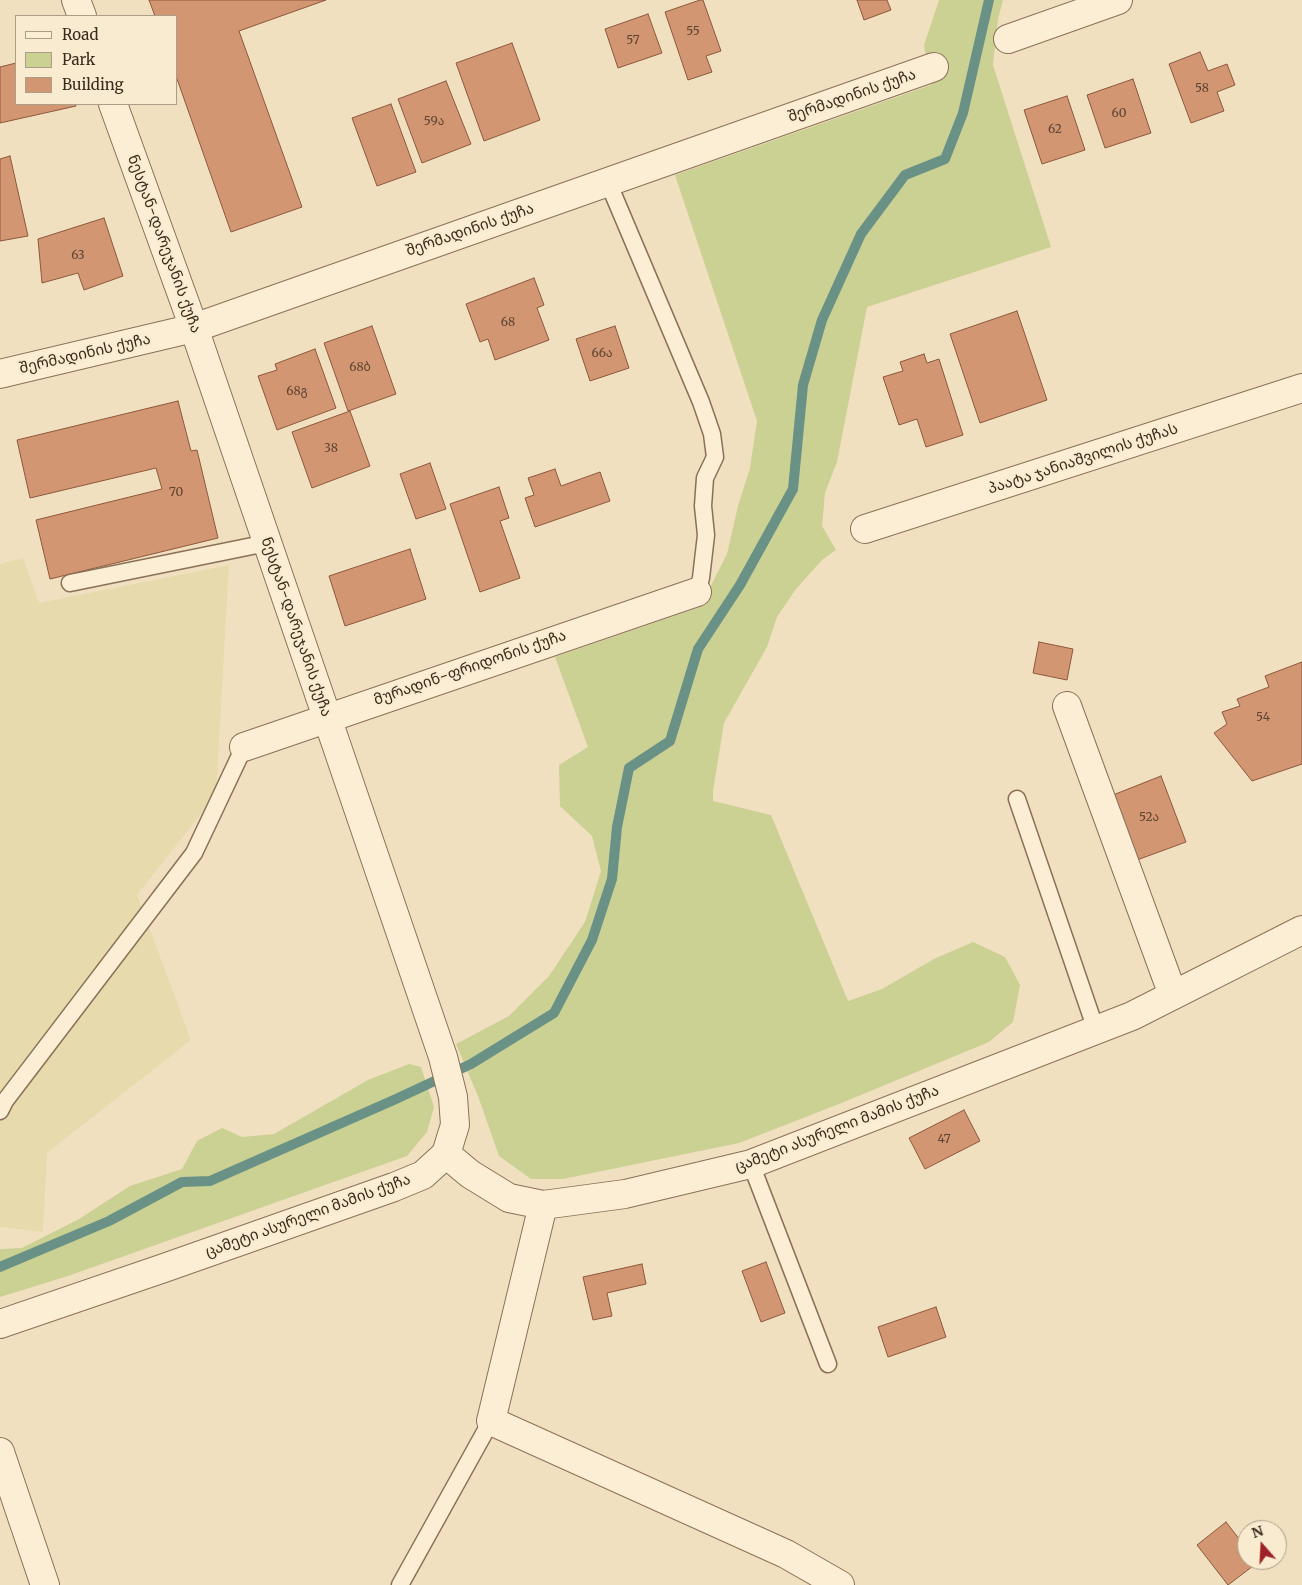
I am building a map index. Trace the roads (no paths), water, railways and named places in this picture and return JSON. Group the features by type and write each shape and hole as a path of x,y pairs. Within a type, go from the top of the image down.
{"street":[{"path":"76,0 82,15"},
{"path":"1008,39 1118,0"},
{"name":"შერმადინის ქუჩა","path":"0,374 194,328 934,67"},
{"name":"ნესტან-დარეჯანის ქუჩა","path":"113,105 194,328 443,1057 454,1097 455,1125 446,1154"},
{"name":"პაატა ჯანიაშვილის ქუჩას","path":"865,529 1302,388"},
{"name":"მურადინ-ფრიდონის ქუჩა","path":"244,747 327,717 697,592"},
{"path":"1067,706 1173,995"},
{"name":"ცამეტი ასურელი მამის ქუჩა","path":"0,1324 394,1187 423,1175 446,1154 470,1174 509,1198 543,1205 625,1194 751,1164 1132,1016 1302,930"},
{"path":"543,1205 491,1421 786,1554 840,1585"},
{"path":"0,1452 44,1585"}],"lane":[{"path":"608,182 701,402 712,434 715,457 705,478 703,506 706,535 702,578 697,592"},
{"path":"70,583 268,543"},
{"path":"0,1111 5,1101 194,853 244,747"},
{"path":"1017,799 1096,1030"},
{"path":"751,1164 828,1364"},
{"path":"400,1585 491,1421"}],"waterway":[{"path":"0,1267 109,1221 182,1182 210,1181 396,1099 471,1064 554,1013 592,940 612,879 617,827 629,768 670,741 698,649 740,585 793,489 803,385 822,320 861,234 905,175 945,159 963,113 989,0"}]}
